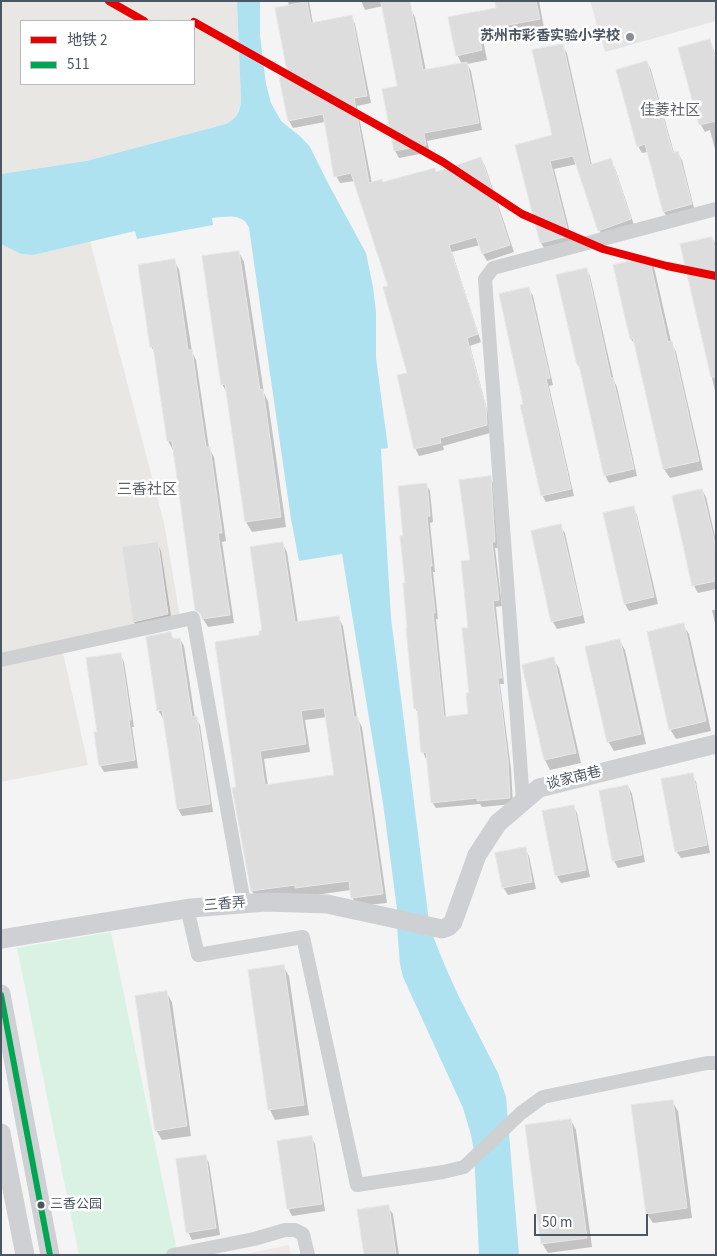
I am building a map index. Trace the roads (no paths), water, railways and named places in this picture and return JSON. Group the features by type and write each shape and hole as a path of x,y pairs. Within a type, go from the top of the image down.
{"street":[{"path":"523,801 485,279 493,268 716,209"},
{"path":"1,660 193,618 244,903"},
{"name":"谈家南巷","path":"445,928 453,922 477,855 498,823 539,788 716,744"},
{"name":"三香弄","path":"1,939 187,908 266,902 327,904 445,928"},
{"path":"187,908 198,955 303,937 357,1185 464,1167 521,1112 543,1097 661,1072 716,1063"},
{"path":"1,994 50,1255"},
{"path":"1,1133 25,1255"},
{"path":"173,1255 254,1239 285,1230 295,1230 303,1234 308,1255"}],"water":[{"path":"237,1 260,1 260,35 266,84 271,103 281,121 310,147 366,253 376,312 376,358 388,448 381,449 391,618 428,914 433,936 445,966 498,1073 506,1097 519,1255 479,1255 474,1151 471,1135 463,1108 403,977 400,964 397,909 383,803 342,554 299,561 291,519 249,228 243,220 238,218 212,218 213,225 137,239 135,231 33,255 21,254 1,244 1,174 86,161 226,124 235,117 239,111 241,100"}],"metro line":[{"name":"2","path":"109,1 142,20"},
{"name":"2","path":"195,23 443,162 522,214 603,249 667,266 716,276"}],"place":[{"name":"苏州市彩香实验小学校","path":"630,37"},
{"name":"三香公园","path":"41,1205"}],"district":[{"name":"佳菱社区","path":"670,112"},
{"name":"三香社区","path":"147,491"}]}
